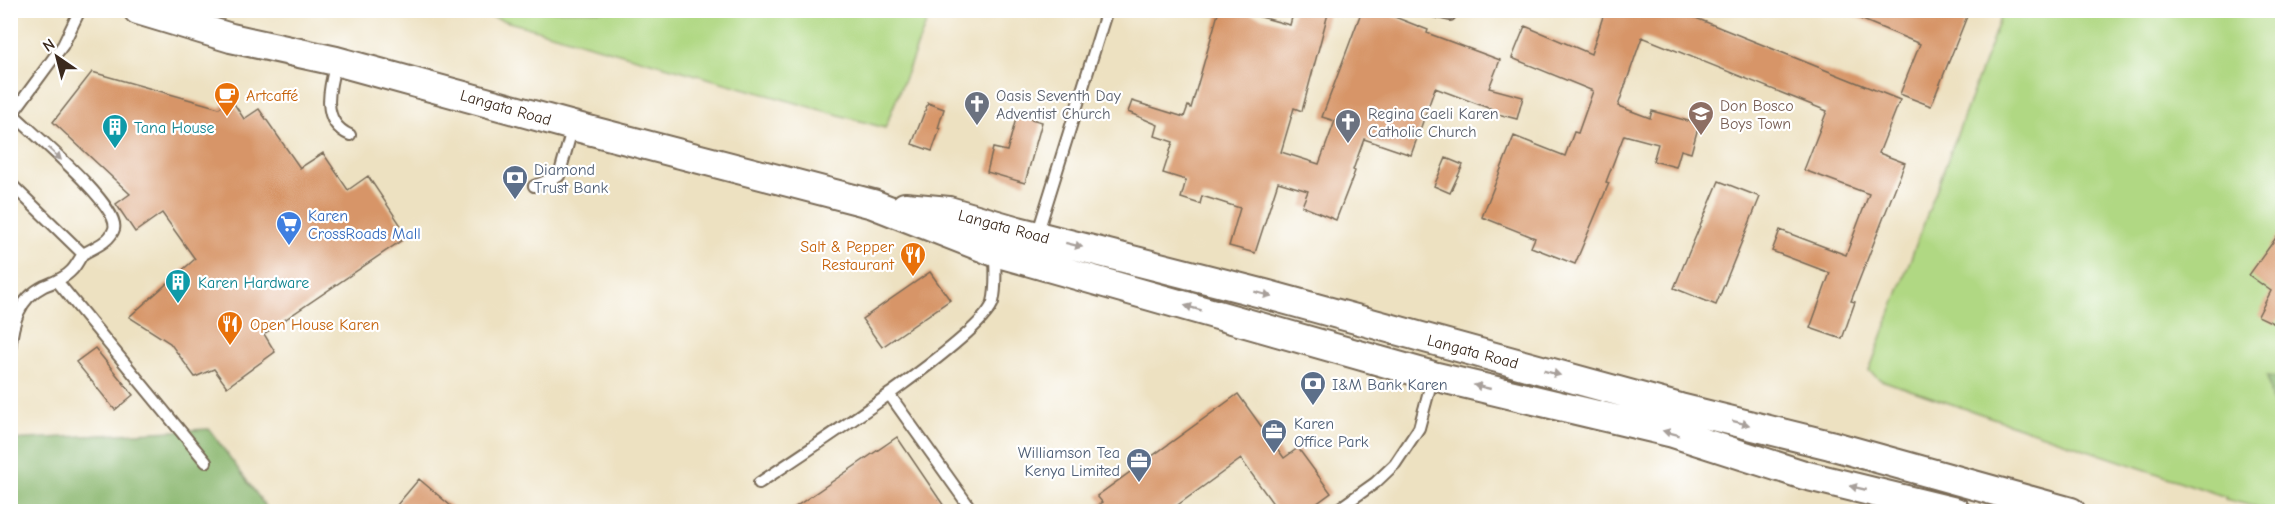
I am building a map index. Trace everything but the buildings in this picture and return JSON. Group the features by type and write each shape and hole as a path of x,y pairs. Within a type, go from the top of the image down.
{"main road":[{"name":"Langata Road","path":"138,10 231,38 336,61 573,126 873,204 995,252 1433,376 1673,433 1804,475 1956,512"},
{"name":"Langata Road","path":"873,204 949,211 2071,512"}],"lane":[{"path":"10,349 13,325 18,311 27,298 73,269 82,254 100,245 112,235 115,227 113,215 91,187 11,116 63,45 80,10"},
{"path":"1036,236 1107,10"},
{"path":"1428,10 1449,15"},
{"path":"336,61 328,92 332,122 338,130 350,135"},
{"path":"534,186 559,176 573,126"},
{"path":"10,183 82,254"},
{"path":"759,483 889,394 983,319 993,303 995,252"},
{"path":"57,280 206,462"},
{"path":"1334,512 1375,483 1395,464 1419,428 1433,376"},
{"path":"889,394 972,512"}],"green space":[{"path":"470,11 931,11 885,128"},
{"path":"2003,11 2282,11 2282,511 2273,511 2225,499 2226,497 1881,380 1869,371"},
{"path":"2267,376 2282,378 2282,413 2272,402"},
{"path":"209,429 269,511 11,512 11,440"}],"place":[{"name":"Artcaffé","path":"227,118"},
{"name":"Oasis Seventh Day Adventist Church","path":"977,127"},
{"name":"Don Bosco Boys Town","path":"1701,137"},
{"name":"Regina Caeli Karen Catholic Church","path":"1348,145"},
{"name":"Tana House","path":"115,150"},
{"name":"Diamond Trust Bank","path":"515,201"},
{"name":"Karen CrossRoads Mall","path":"289,247"},
{"name":"Salt & Pepper Restaurant","path":"913,278"},
{"name":"Karen Hardware","path":"178,305"},
{"name":"Open House Karen","path":"230,347"},
{"name":"I&M Bank Karen","path":"1313,407"},
{"name":"Karen Office Park","path":"1274,455"},
{"name":"Williamson Tea Kenya Limited","path":"1139,484"}]}
